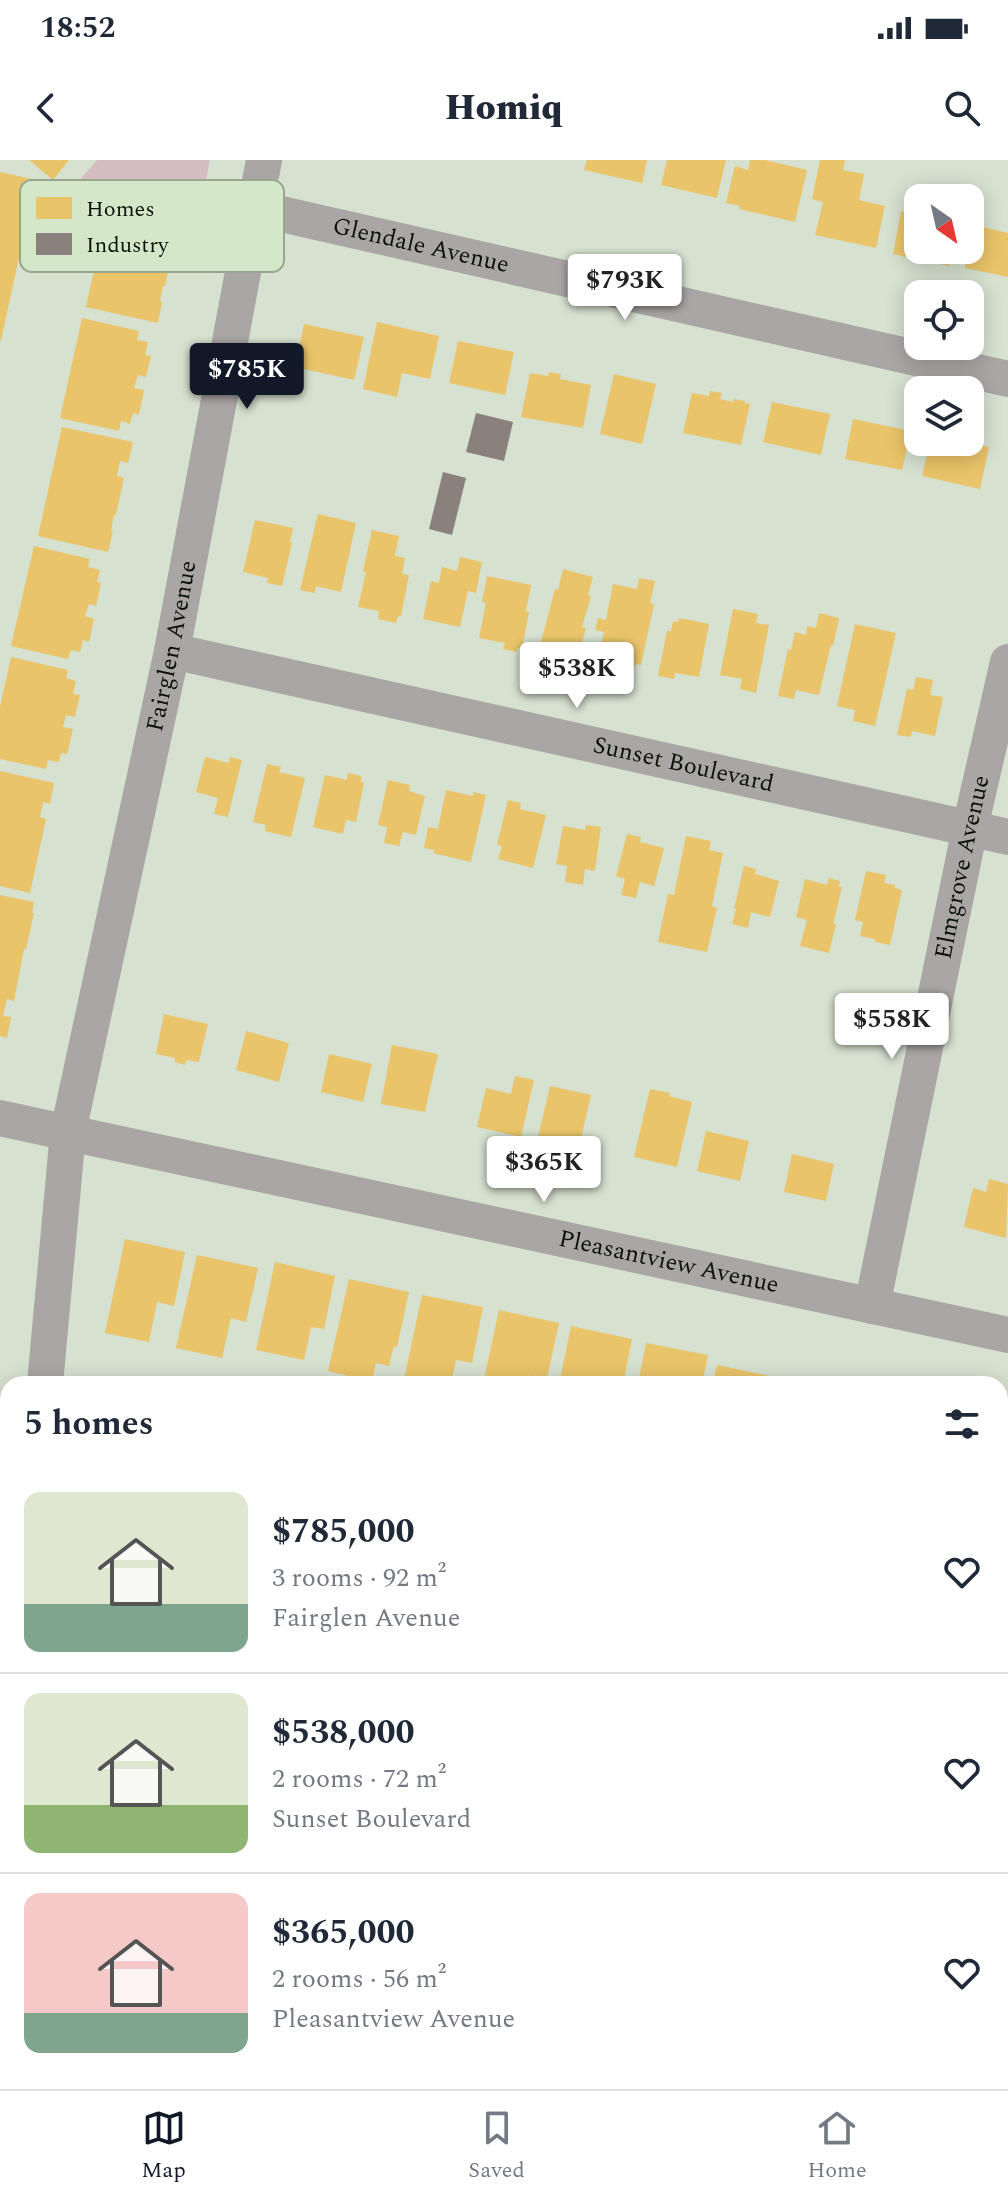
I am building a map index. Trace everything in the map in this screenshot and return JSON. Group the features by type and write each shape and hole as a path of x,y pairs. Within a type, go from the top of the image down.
{"street":[{"name":"Fairglen Avenue","path":"260,180 264,160"},
{"name":"Glendale Avenue","path":"284,215 1008,379"},
{"name":"Fairglen Avenue","path":"46,1376 68,1132 172,651 243,272"},
{"name":"Sunset Boulevard","path":"172,651 1008,837"},
{"name":"Elmgrove Avenue","path":"872,1306 970,828 1008,662"},
{"name":"Pleasantview Avenue","path":"0,1118 1008,1335"}],"shaded area":[{"path":"97,160 210,160 206,180 80,180"}],"building: Homes":[{"path":"29,160 69,160 53,180"},
{"path":"587,160 647,160 642,183 584,170"},
{"path":"667,160 726,160 717,198 661,185"},
{"path":"750,160 765,160 807,170 795,222 726,203 735,166 748,170"},
{"path":"820,160 845,160 843,170 864,174 859,200 885,206 876,248 815,235 823,202 812,199"},
{"path":"0,172 36,180 20,180 20,253 0,340"},
{"path":"901,211 904,212 904,256 893,254"},
{"path":"984,227 1008,233 1008,277 965,268 966,264 984,264"},
{"path":"94,272 168,272 158,323 86,307"},
{"path":"82,318 139,331 137,340 148,342 145,355 151,356 146,377 138,375 134,388 144,390 139,415 133,413 130,424 121,421 119,431 60,418"},
{"path":"377,322 439,336 430,379 402,373 397,397 363,389"},
{"path":"304,324 364,337 354,380 295,367"},
{"path":"458,341 514,352 505,395 449,383"},
{"path":"549,372 561,374 560,379 591,385 583,428 521,417 530,373 548,376"},
{"path":"614,374 656,384 642,444 600,434"},
{"path":"710,391 722,393 720,399 750,404 741,445 683,433 692,393 709,396"},
{"path":"772,402 830,414 821,455 763,442"},
{"path":"853,419 904,430 905,456 902,470 845,459"},
{"path":"62,427 133,442 128,463 120,461 117,476 124,478 108,552 38,536"},
{"path":"984,446 989,447 980,489 922,476 927,456 984,456"},
{"path":"318,514 356,523 341,592 316,586 315,593 300,590"},
{"path":"255,520 293,528 282,586 267,583 268,578 243,572"},
{"path":"372,530 399,536 395,556 405,558 402,574 409,575 401,616 398,616 396,623 378,619 379,611 358,607"},
{"path":"34,546 90,559 88,567 100,570 97,582 101,583 96,606 89,604 85,616 94,619 89,642 83,640 80,652 71,650 68,659 11,646"},
{"path":"460,557 482,562 476,593 468,591 460,627 423,619 431,581 439,583 442,567 457,571"},
{"path":"563,569 593,577 582,627 586,628 577,660 552,654 551,660 537,657"},
{"path":"487,576 531,585 522,649 517,648 517,652 503,649 505,643 479,638 486,603 482,602"},
{"path":"639,578 655,581 650,603 654,604 641,665 635,664 634,669 621,666 622,660 599,655 604,632 595,630 598,618 606,620 613,584 637,589"},
{"path":"733,609 758,614 756,623 769,625 756,693 740,689 742,679 720,675"},
{"path":"819,613 839,618 819,695 796,690 794,699 778,696 788,649 791,650 795,632 806,635 807,626 816,628"},
{"path":"679,618 709,624 699,677 675,673 674,679 658,676 667,631 671,631 673,621 678,622"},
{"path":"855,624 896,633 875,726 853,721 855,710 837,706"},
{"path":"11,657 68,670 66,678 76,681 73,694 80,695 75,717 66,715 63,727 73,729 67,754 61,753 59,762 48,760 46,769 0,759 0,707"},
{"path":"916,677 933,680 930,695 943,697 935,736 912,731 911,737 897,735 907,689 913,690"},
{"path":"205,757 229,763 230,757 242,760 228,817 214,814 218,798 196,792"},
{"path":"267,764 281,767 279,772 305,778 291,837 265,831 266,825 253,822"},
{"path":"0,771 54,783 50,804 43,802 40,817 46,819 30,893 0,886"},
{"path":"348,773 361,776 364,783 356,822 346,820 343,834 313,827 325,775 347,780"},
{"path":"388,780 410,785 409,791 425,796 416,835 403,832 399,846 384,843 387,827 378,825"},
{"path":"446,790 473,796 473,792 486,795 471,862 424,848 428,827 438,829"},
{"path":"508,800 521,803 520,809 546,815 533,868 498,859 502,846 497,845"},
{"path":"586,825 601,827 595,871 585,869 583,885 565,882 567,866 556,864 563,826 585,830"},
{"path":"627,834 641,837 640,842 664,848 654,886 640,882 636,898 621,895 625,879 616,876"},
{"path":"686,836 711,841 709,850 723,853 712,906 717,908 707,952 658,942 668,894 674,895"},
{"path":"744,866 756,869 755,874 779,881 770,917 751,912 748,928 732,924"},
{"path":"866,871 886,875 884,883 902,890 890,945 860,936 863,922 855,920"},
{"path":"829,878 840,881 839,887 842,887 829,953 800,946 807,920 796,917 805,879 827,885"},
{"path":"0,895 34,902 14,1001 7,999 3,1016 11,1017 7,1038 0,1036"},
{"path":"164,1014 208,1024 199,1062 186,1060 185,1065 175,1062 175,1058 156,1054"},
{"path":"246,1031 289,1043 279,1082 236,1070"},
{"path":"392,1045 438,1054 425,1112 381,1104"},
{"path":"329,1054 372,1064 363,1102 321,1092"},
{"path":"515,1076 534,1080 521,1137 477,1127 486,1088 511,1094"},
{"path":"550,1086 591,1095 579,1147 538,1137"},
{"path":"650,1089 692,1102 677,1167 634,1157"},
{"path":"706,1131 749,1141 740,1181 697,1171"},
{"path":"792,1154 834,1164 826,1201 784,1192"},
{"path":"989,1179 1008,1184 1006,1238 964,1227 973,1188 986,1192"},
{"path":"125,1239 185,1252 174,1306 157,1302 149,1342 105,1333"},
{"path":"197,1255 258,1268 246,1322 231,1318 222,1358 176,1348"},
{"path":"275,1262 335,1276 324,1329 311,1327 304,1360 256,1350"},
{"path":"349,1279 409,1292 397,1347 394,1346 389,1366 376,1363 373,1376 348,1376 328,1371"},
{"path":"422,1295 483,1307 472,1363 456,1360 453,1376 405,1376"},
{"path":"499,1310 559,1323 547,1376 485,1376"},
{"path":"571,1326 632,1339 625,1376 561,1376"},
{"path":"646,1343 708,1355 704,1376 640,1376"},
{"path":"717,1365 769,1376 715,1376"}],"building: Industry":[{"path":"476,413 513,422 504,461 466,452"},
{"path":"443,472 466,478 452,535 429,529"}]}
